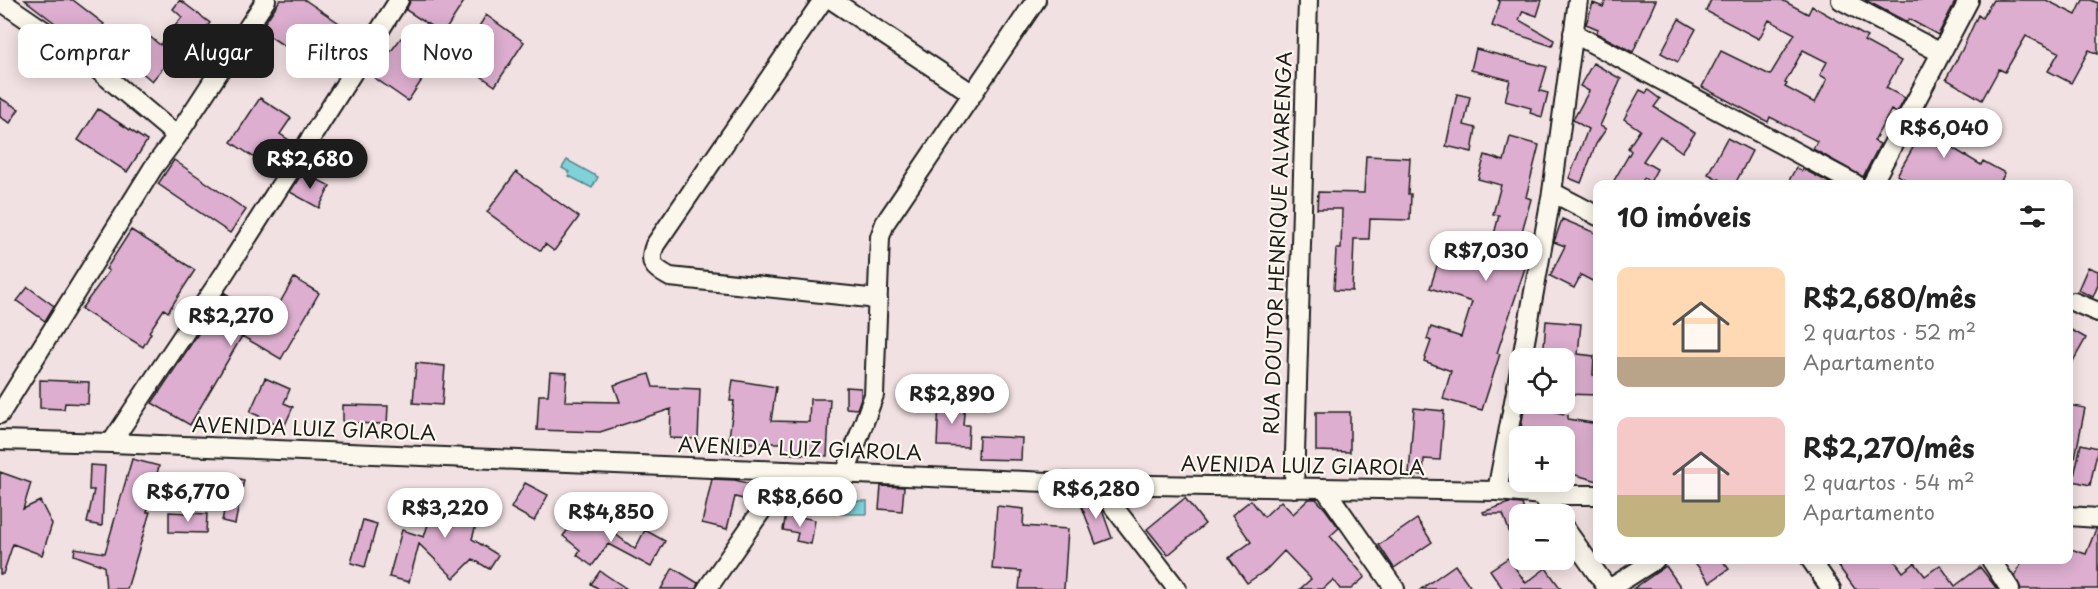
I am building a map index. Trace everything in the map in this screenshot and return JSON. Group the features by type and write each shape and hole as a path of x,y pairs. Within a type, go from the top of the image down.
{"street":[{"path":"0,414 153,168 177,136 266,0"},
{"path":"111,443 224,274 399,0"},
{"path":"823,0 655,245 651,256 653,265 658,271 670,277 878,299"},
{"path":"832,0 973,94"},
{"path":"846,474 874,395 880,237 885,223 1036,0"},
{"name":"RUA DOUTOR HENRIQUE ALVARENGA","path":"1294,488 1308,0"},
{"path":"1524,348 1552,192 1578,0"},
{"path":"1841,0 1941,53"},
{"path":"1874,180 1969,0"},
{"path":"5,4 84,58 177,136"},
{"path":"1574,33 1849,180"},
{"path":"1552,192 1593,213"},
{"path":"2074,302 2098,312"},
{"path":"1497,491 1512,414"},
{"name":"AVENIDA LUIZ GIAROLA","path":"0,441 111,443 1096,484 1497,491 1542,495 1593,495"},
{"path":"707,589 789,471"},
{"path":"1096,484 1177,589"},
{"path":"1325,489 1395,589"},
{"path":"1542,495 1549,504"},
{"path":"2073,516 2098,518"},
{"path":"1575,542 1608,589 1649,564"},
{"path":"1814,564 1831,589"},
{"path":"1994,564 2010,589"}],"water":[{"path":"567,160 598,177 592,188 569,176 569,172 562,168"},
{"path":"841,501 867,501 867,514 841,514"}],"building":[{"path":"25,0 73,0 104,24 56,24"},
{"path":"180,0 210,23 176,24 182,17 173,9"},
{"path":"280,0 305,0 341,24 286,24 286,47 274,39 274,24 264,24"},
{"path":"411,0 465,0 449,24 428,24 406,10"},
{"path":"1498,0 1542,0 1537,16 1523,11 1519,20 1554,40 1552,46 1492,26 1500,2"},
{"path":"1606,0 1656,0 1633,52 1596,33 1598,29 1586,24 1593,3 1603,7"},
{"path":"1711,0 1782,0 1808,14 1812,6 1867,37 1864,41 1901,61 1886,88 1905,98 1897,113 1891,110 1874,141 1880,144 1863,177 1813,149 1817,141 1770,117 1768,122 1702,87 1721,51 1770,75 1795,34 1769,20 1759,39 1706,11","holes":["1803,50 1827,62 1820,75 1827,79 1815,103 1785,87"]},
{"path":"1865,0 1956,0 1938,35 1909,19 1907,22"},
{"path":"1993,0 2046,0 2076,15 2083,0 2098,3 2098,54 2089,50 2071,83 2048,71 2059,52 2026,36 2005,72 1999,69 1982,100 1946,79 1978,15 1982,18"},
{"path":"486,15 524,42 495,86 484,78 494,78 494,24 480,24"},
{"path":"1679,19 1696,29 1678,62 1661,53"},
{"path":"151,38 160,45 163,41 163,68 152,81 148,78 151,78"},
{"path":"401,38 401,78 423,78 408,101 375,78 389,78 389,54"},
{"path":"1476,49 1547,67 1540,91 1548,93 1542,117 1530,113 1531,108 1505,101 1510,80 1471,70"},
{"path":"1593,63 1621,79 1600,126 1606,129 1596,144 1581,183 1569,178 1588,129 1573,120 1589,91 1580,86"},
{"path":"1640,90 1646,93 1648,90 1660,99 1654,107 1695,133 1682,152 1660,136 1643,161 1657,169 1651,180 1644,178 1643,180 1614,180 1631,151 1628,148 1640,130 1624,119"},
{"path":"1457,94 1470,97 1464,125 1476,128 1472,152 1446,146"},
{"path":"0,98 19,109 10,123 0,117"},
{"path":"260,98 291,118 280,134 289,140 289,145 273,170 231,142"},
{"path":"1931,108 1956,121 1944,143 1981,165 1983,161 2005,173 2001,180 1906,180 1897,175 1924,129 1921,127"},
{"path":"98,109 147,141 127,172 78,140"},
{"path":"1510,137 1539,145 1526,197 1531,199 1521,235 1532,238 1482,410 1443,399 1451,371 1424,361 1431,341 1427,339 1431,327 1461,337 1472,302 1430,288 1444,244 1488,258 1499,215 1493,214 1501,185 1478,179 1485,155 1504,161"},
{"path":"1727,138 1752,151 1737,180 1720,180 1708,174"},
{"path":"1366,156 1410,158 1408,194 1411,194 1410,220 1370,219 1369,239 1354,239 1352,291 1334,290 1336,249 1341,249 1342,209 1317,209 1318,192 1364,193"},
{"path":"174,160 246,210 230,233 158,184"},
{"path":"1796,168 1802,171 1803,169 1824,180 1789,180"},
{"path":"303,172 330,186 319,208 290,192"},
{"path":"516,172 579,217 554,251 545,244 541,251 487,212"},
{"path":"1562,219 1593,232 1593,281 1581,275 1574,288 1550,276 1565,246 1554,242"},
{"path":"131,230 195,270 168,312 164,309 149,332 151,333 143,347 81,309 109,271 106,269"},
{"path":"2088,267 2098,271 2098,285 2093,297 2078,290"},
{"path":"294,278 319,293 281,359 242,336 190,425 152,403 225,293 270,320"},
{"path":"28,287 54,306 45,321 17,301"},
{"path":"1546,321 1581,324 1578,354 1593,356 1593,395 1575,394 1575,348 1544,348"},
{"path":"2073,331 2086,338 2073,361"},
{"path":"416,363 445,366 442,405 413,403"},
{"path":"550,372 567,373 565,401 620,402 614,385 649,374 653,387 700,389 698,439 670,438 671,409 600,432 537,430 539,395 548,395"},
{"path":"265,378 290,389 284,403 293,407 284,427 250,412"},
{"path":"40,380 89,382 88,404 65,403 64,409 40,408"},
{"path":"733,380 776,387 771,421 809,422 810,399 830,399 827,456 781,453 782,443 745,443 743,454 727,452 734,401 730,401"},
{"path":"846,387 861,388 861,398 857,409 846,408"},
{"path":"939,400 965,401 963,425 969,425 968,447 937,446"},
{"path":"343,405 388,406 387,424 343,423"},
{"path":"2073,406 2085,408 2075,458 2073,458"},
{"path":"1414,408 1444,411 1440,460 1424,459 1423,475 1409,474"},
{"path":"1316,412 1350,412 1350,452 1316,451"},
{"path":"1523,414 1564,414 1568,415 1568,419 1593,423 1593,480 1575,475 1575,426 1521,426"},
{"path":"979,436 1022,438 1021,460 978,459"},
{"path":"2081,444 2098,448 2090,485 2073,481"},
{"path":"132,459 159,466 147,512 150,512 127,589 106,589 104,566 74,555 75,548 105,553"},
{"path":"90,465 105,466 102,526 87,523 94,490 89,490"},
{"path":"0,472 31,483 23,509 40,501 52,524 42,555 13,544 3,574 0,574"},
{"path":"231,477 244,480 235,524 222,521"},
{"path":"712,479 735,480 754,485 751,501 735,497 727,529 702,523"},
{"path":"525,483 548,495 534,521 511,508"},
{"path":"881,486 904,487 902,511 879,509"},
{"path":"458,493 483,501 472,539 498,555 489,569 473,559 454,578 419,544 409,582 389,577 402,530 424,537 437,495 456,500"},
{"path":"1090,495 1102,510 1112,538 1096,544 1079,499"},
{"path":"1185,498 1205,524 1168,555 1147,529"},
{"path":"1309,499 1316,499 1339,528 1330,536 1365,577 1351,589 1340,589 1333,580 1323,589 1300,589 1311,579 1284,551 1266,570 1247,583 1229,558 1251,542 1232,515 1251,500 1264,517 1281,501 1293,514"},
{"path":"1509,503 1522,504 1509,504 1509,531 1503,514 1484,514 1483,512"},
{"path":"997,506 1024,509 1023,526 1068,529 1064,589 1019,589 1021,571 992,569"},
{"path":"169,512 207,514 206,533 169,532"},
{"path":"786,514 815,520 811,544 796,541 798,533 783,530"},
{"path":"594,518 635,549 645,530 665,541 651,567 608,544 592,566 577,555 580,550 563,536 576,519 587,528"},
{"path":"1417,519 1432,542 1394,568 1379,545"},
{"path":"363,520 377,524 365,567 351,563"},
{"path":"2096,529 2098,529 2098,589 2021,589 2015,576 2021,564 2073,564 2073,550 2086,554"},
{"path":"1508,558 1509,570 1517,570 1526,583 1543,570 1547,570 1561,589 1503,589 1490,570"},
{"path":"1696,564 1725,564 1729,569 1710,582"},
{"path":"1837,564 1897,564 1903,572 1916,564 1925,576 1940,565 1955,586 1980,567 1997,589 1855,589"},
{"path":"1455,565 1472,589 1421,589"},
{"path":"1666,566 1682,589 1633,589"},
{"path":"673,568 698,583 696,589 661,589"},
{"path":"600,571 627,589 599,589 591,584"}]}
